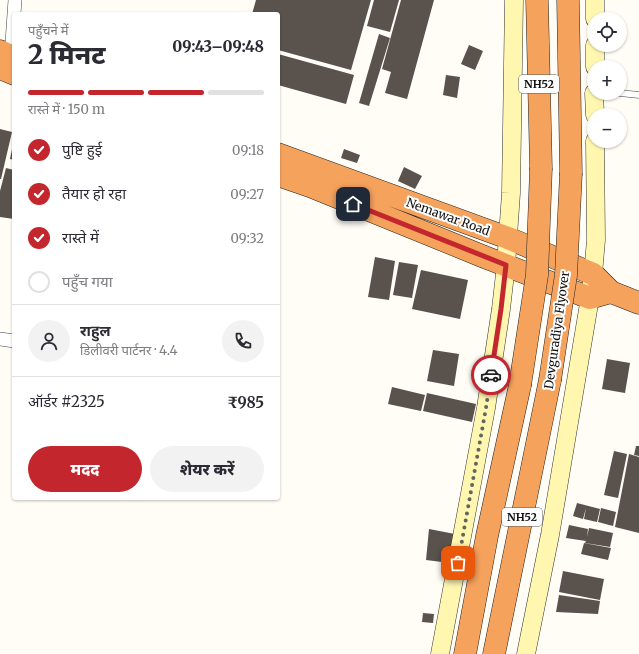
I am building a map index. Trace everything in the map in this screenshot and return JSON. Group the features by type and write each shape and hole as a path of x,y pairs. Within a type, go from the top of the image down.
{"highway":[{"name":"NH52","path":"465,654 487,536 520,385 537,275 541,168 537,0"},
{"name":"Devguradiya Flyover","path":"494,654 550,380 566,275 571,173 568,0"},
{"name":"Nemawar Road","path":"280,155 508,238 593,274 611,292 639,303"},
{"name":"Nemawar Road","path":"280,176 310,186 506,265 588,308"},
{"path":"588,308 611,292"}],"street":[{"path":"13,12 15,0"},
{"path":"440,654 486,408 506,265 511,193 514,0"},
{"path":"595,0 595,12"},
{"path":"6,58 12,19"},
{"path":"526,654 550,536 593,274 596,240 595,148"},
{"path":"0,339 12,341"}],"lane":[{"path":"627,94 639,95"}],"building":[{"path":"256,0 371,0 351,70 280,51 280,12 253,12"},
{"path":"374,0 399,0 390,32 367,26"},
{"path":"401,0 434,0 407,99 385,93 391,72 382,69"},
{"path":"379,34 390,38 369,106 359,103"},
{"path":"469,45 483,51 475,70 461,64"},
{"path":"280,55 354,75 346,104 280,86"},
{"path":"446,75 460,77 457,98 443,95"},
{"path":"0,129 12,132 1,179 0,179"},
{"path":"12,149 12,160 10,159"},
{"path":"344,149 360,155 357,163 341,158"},
{"path":"404,167 422,176 415,189 398,181"},
{"path":"6,168 12,170 12,219 0,217 0,191"},
{"path":"375,257 395,261 389,300 368,297"},
{"path":"399,262 418,265 412,298 393,295"},
{"path":"421,270 468,280 460,319 412,309"},
{"path":"433,350 459,354 454,386 427,381"},
{"path":"607,359 630,363 625,393 602,389"},
{"path":"392,387 425,395 421,411 388,404"},
{"path":"427,393 476,404 472,422 423,411"},
{"path":"636,446 639,446 639,456 634,455"},
{"path":"614,451 627,454 618,498 604,495"},
{"path":"629,454 639,457 639,533 615,527"},
{"path":"577,503 600,509 597,522 584,519 586,508 583,519 573,516"},
{"path":"601,508 616,512 613,526 598,522"},
{"path":"569,525 588,529 587,537 589,528 613,533 610,547 566,538"},
{"path":"429,529 455,534 450,563 426,560"},
{"path":"584,543 611,548 608,560 581,554"},
{"path":"563,571 604,579 600,600 559,592"},
{"path":"559,595 600,601 598,614 556,612"},
{"path":"423,613 434,614 433,623 422,622"}],"way so far":[{"path":"458,563 491,375"}],"route":[{"path":"353,204 506,265 491,375"}]}
